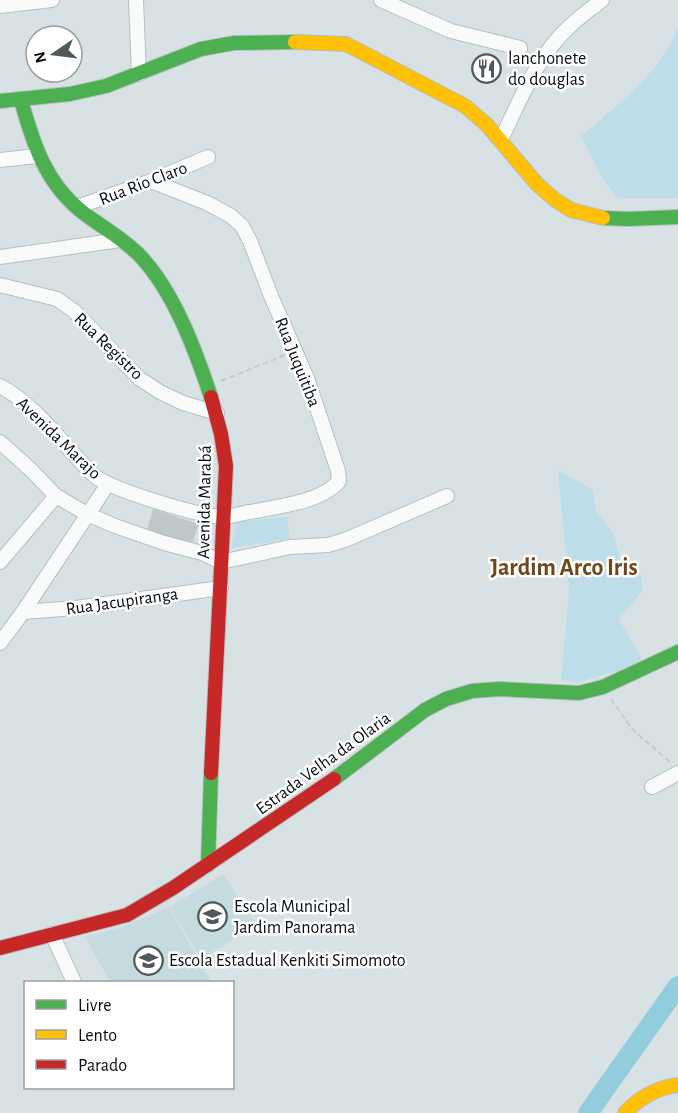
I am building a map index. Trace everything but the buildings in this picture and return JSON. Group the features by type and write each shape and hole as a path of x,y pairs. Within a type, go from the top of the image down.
{"street":[{"path":"0,6 52,0"},
{"path":"136,0 139,74"},
{"path":"381,0 451,31 520,48"},
{"path":"501,139 536,68 549,50 568,28 602,0"},
{"path":"0,102 70,94 106,86 201,49 234,43 276,41 346,44 482,117 535,183 551,199 570,210 587,216 614,220 678,217"},
{"name":"Avenida Marabá","path":"21,100 36,156 49,178 77,207 140,256 173,304 218,412 224,438 226,466 208,865"},
{"path":"0,160 36,156"},
{"name":"Rua Rio Claro","path":"77,207 151,181 208,157"},
{"name":"Rua Juquitiba","path":"151,181 207,203 231,216 242,226 307,378 338,471 339,481 330,489 315,496 224,517"},
{"path":"0,257 120,240"},
{"name":"Rua Registro","path":"0,285 57,299 74,311 140,379 183,403 218,412"},
{"name":"Avenida Marajo","path":"0,386 23,402 46,423 95,476 108,484 189,510 224,517"},
{"path":"0,442 56,496 87,514 221,562 290,547 328,545 345,540 447,496"},
{"path":"0,644 108,484"},
{"path":"0,562 56,496"},
{"name":"Rua Jacupiranga","path":"23,612 75,608 221,588"},
{"name":"Estrada Velha da Olaria","path":"0,948 127,915 173,888 318,792 425,710 446,699 472,691 499,689 579,693 603,687 678,652"},
{"path":"652,787 678,771"},
{"path":"52,934 74,981"},
{"path":"626,1113 635,1102 652,1090 678,1085"}],"path":[{"path":"207,386 294,351"},
{"path":"603,687 632,729 678,771"}],"shaded area":[{"path":"678,29 678,198 618,198 602,178 581,136 636,88 660,60"},
{"path":"558,470 593,490 596,511 614,534 621,566 640,571 643,590 619,619 642,659 624,670 580,682 561,680 569,590"},
{"path":"287,517 290,539 231,548 237,522"},
{"name":"Escola Municipal Jardim Panorama","path":"223,874 257,925 201,959 170,907"},
{"name":"Escola Estadual Kenkiti Simomoto","path":"169,907 210,981 109,981 85,937 122,927"}],"waterway":[{"path":"588,1113 678,986"}],"traffic: fast":[{"path":"0,101 70,94 106,86 201,49 234,43 295,42"},
{"path":"21,100 42,161 58,187 81,211 135,251 154,272 165,289 199,361 211,397"},
{"path":"603,218 678,217"},
{"path":"334,779 425,710 446,699 472,691 499,689 579,693 603,687 678,652"},
{"path":"208,865 211,773"}],"traffic: slow":[{"path":"295,42 346,44 465,106 487,125 537,184 554,199 571,210 603,218"},
{"path":"625,1113 649,1094 678,1085"}],"traffic: jam":[{"path":"211,397 221,434 226,466 211,773"},
{"path":"0,948 127,915 173,888 334,779"}],"place":[{"name":"lanchonete do douglas","path":"487,68"},
{"name":"Escola Municipal Jardim Panorama","path":"213,916"},
{"name":"Escola Estadual Kenkiti Simomoto","path":"148,960"}],"district":[{"name":"Jardim Arco Iris","path":"564,567"}]}
